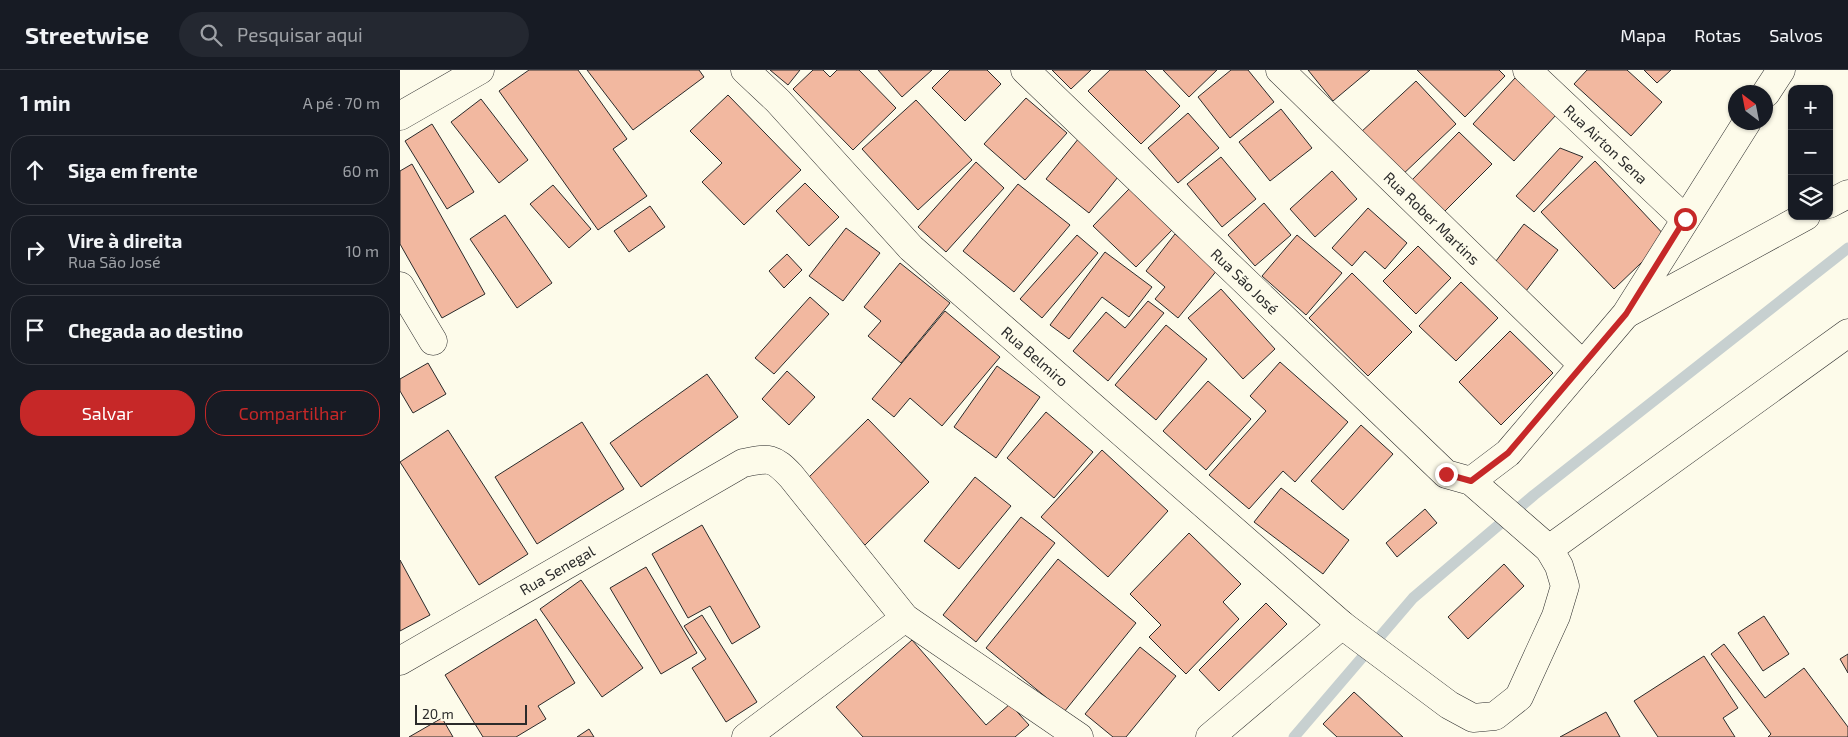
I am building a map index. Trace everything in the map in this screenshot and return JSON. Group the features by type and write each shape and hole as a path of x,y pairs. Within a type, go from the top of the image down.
{"street":[{"path":"400,116 480,70"},
{"name":"Rua Belmiro","path":"744,70 778,101 911,248 1342,625 1449,705 1493,727"},
{"name":"Rua São José","path":"1025,70 1446,474 1471,481"},
{"name":"Rua Rober Martins","path":"1280,70 1583,365"},
{"name":"Rua Airton Sena","path":"1527,70 1685,219"},
{"path":"1493,727 1519,697 1556,616 1565,586 1559,566 1549,549 1471,481 1508,453 1626,314 1742,130"},
{"path":"1833,202 1848,194"},
{"path":"1626,314 1799,220"},
{"path":"400,286 434,341"},
{"path":"1549,549 1848,333"},
{"name":"Rua Senegal","path":"400,661 743,463 767,459 779,464 791,476 905,618 1079,737"},
{"path":"746,737 905,618"},
{"path":"1210,737 1342,625"}],"building":[{"path":"529,70 578,70 627,139 613,149 647,196 598,230 499,91"},
{"path":"587,70 699,70 704,77 633,130"},
{"path":"770,70 800,70 788,85"},
{"path":"813,70 823,70 830,77 837,70 859,70 896,108 853,150 793,89"},
{"path":"878,70 932,70 902,97"},
{"path":"950,70 987,70 1001,84 965,121 932,88"},
{"path":"1052,70 1091,70 1071,89"},
{"path":"1110,70 1145,70 1180,106 1141,144 1088,91"},
{"path":"1163,70 1217,70 1189,97"},
{"path":"1231,70 1248,70 1274,102 1230,138 1198,97"},
{"path":"1308,70 1370,70 1333,101"},
{"path":"1417,70 1499,70 1505,76 1465,117"},
{"path":"1587,70 1627,70 1662,102 1631,136 1574,84"},
{"path":"1644,70 1671,70 1657,83"},
{"path":"1515,78 1556,115 1514,161 1473,124"},
{"path":"1416,81 1456,124 1400,177 1360,133"},
{"path":"728,95 801,170 744,225 702,182 722,163 690,131"},
{"path":"1026,98 1067,133 1025,180 984,144"},
{"path":"481,99 528,160 499,183 451,122"},
{"path":"916,100 972,160 918,210 862,149"},
{"path":"1281,109 1312,148 1270,181 1239,142"},
{"path":"1188,113 1219,148 1178,183 1148,148"},
{"path":"432,124 474,192 447,209 405,141"},
{"path":"1459,132 1492,164 1442,214 1410,182"},
{"path":"1079,138 1122,172 1089,213 1046,179"},
{"path":"1560,148 1583,157 1534,212 1516,196"},
{"path":"1221,157 1256,199 1222,227 1187,184"},
{"path":"1595,161 1667,238 1614,289 1541,212"},
{"path":"976,162 1004,188 946,252 918,227"},
{"path":"412,164 485,294 442,318 400,244 400,171"},
{"path":"1332,171 1357,199 1315,237 1290,209"},
{"path":"805,183 839,217 809,246 776,211"},
{"path":"1018,184 1070,225 1014,292 963,251"},
{"path":"553,185 591,229 569,248 530,204"},
{"path":"1129,189 1172,230 1136,267 1093,226"},
{"path":"1264,203 1291,235 1255,266 1228,235"},
{"path":"650,206 665,227 629,252 614,231"},
{"path":"1368,208 1407,243 1385,269 1365,251 1352,266 1332,248"},
{"path":"505,215 552,283 517,308 470,239"},
{"path":"1524,224 1558,250 1526,291 1493,265"},
{"path":"846,228 880,253 843,301 809,276"},
{"path":"1175,234 1218,269 1178,318 1155,299 1165,287 1146,271"},
{"path":"1077,235 1098,253 1042,318 1020,299"},
{"path":"1297,235 1342,273 1306,315 1262,276"},
{"path":"1418,246 1451,278 1416,314 1383,281"},
{"path":"1105,252 1152,287 1129,317 1102,297 1069,339 1050,325"},
{"path":"787,254 802,270 784,288 769,271"},
{"path":"900,263 950,303 901,363 868,336 881,321 864,307"},
{"path":"1352,273 1412,332 1368,376 1309,318"},
{"path":"1461,282 1498,318 1456,361 1419,326"},
{"path":"1221,289 1275,349 1243,379 1188,318"},
{"path":"810,297 829,314 774,374 755,358"},
{"path":"1148,301 1164,313 1108,381 1073,351 1106,312 1125,328"},
{"path":"945,311 1000,357 942,426 910,398 894,417 872,399"},
{"path":"1166,325 1207,359 1156,420 1115,385"},
{"path":"1510,331 1553,373 1501,425 1459,382"},
{"path":"1280,362 1348,422 1295,482 1283,471 1249,509 1209,475 1266,411 1250,396"},
{"path":"428,363 446,394 413,413 400,391 400,379"},
{"path":"997,366 1040,397 996,458 954,427"},
{"path":"787,371 815,397 789,425 762,399"},
{"path":"707,374 738,417 641,487 610,443"},
{"path":"1208,381 1251,419 1206,470 1163,431"},
{"path":"1046,412 1093,452 1054,498 1007,458"},
{"path":"868,419 929,482 865,545 804,482"},
{"path":"582,422 624,489 537,544 495,477"},
{"path":"1361,425 1393,454 1343,510 1311,481"},
{"path":"448,430 528,554 479,585 400,462"},
{"path":"1102,450 1168,511 1108,577 1041,517"},
{"path":"975,477 1011,506 959,569 924,541"},
{"path":"1281,488 1349,540 1323,574 1254,522"},
{"path":"1425,509 1437,523 1397,557 1386,543"},
{"path":"1021,517 1055,543 976,642 943,615"},
{"path":"702,525 760,627 732,644 710,606 688,618 652,554"},
{"path":"1189,533 1241,584 1223,602 1239,619 1186,674 1149,637 1161,625 1130,594"},
{"path":"1058,559 1136,623 1064,712 986,648"},
{"path":"400,560 430,615 400,631"},
{"path":"1504,564 1524,586 1468,639 1448,617"},
{"path":"646,567 697,653 661,674 610,588"},
{"path":"581,580 643,668 602,697 540,609"},
{"path":"1266,603 1287,624 1219,691 1199,670"},
{"path":"702,615 757,702 726,722 692,668 706,659 684,626"},
{"path":"1764,616 1789,654 1763,671 1738,633"},
{"path":"536,619 575,683 538,706 546,719 516,737 483,737 445,675"},
{"path":"912,640 986,725 1010,704 1029,725 1015,737 863,737 836,707"},
{"path":"1724,644 1765,698 1804,668 1848,727 1848,737 1768,737 1771,734 1711,654"},
{"path":"1140,647 1176,676 1126,737 1113,737 1085,714"},
{"path":"1848,654 1848,673 1840,659"},
{"path":"1704,656 1738,708 1723,718 1735,737 1658,737 1634,701"},
{"path":"1354,692 1403,737 1337,737 1323,724"},
{"path":"1606,712 1620,737 1560,737"},
{"path":"442,718 453,737 409,737"},
{"path":"589,729 594,737 577,737"}],"waterway":[{"path":"1294,737 1413,598 1534,495 1848,248"}],"route":[{"path":"1446,474 1471,481 1508,453 1626,314 1685,219"}]}
